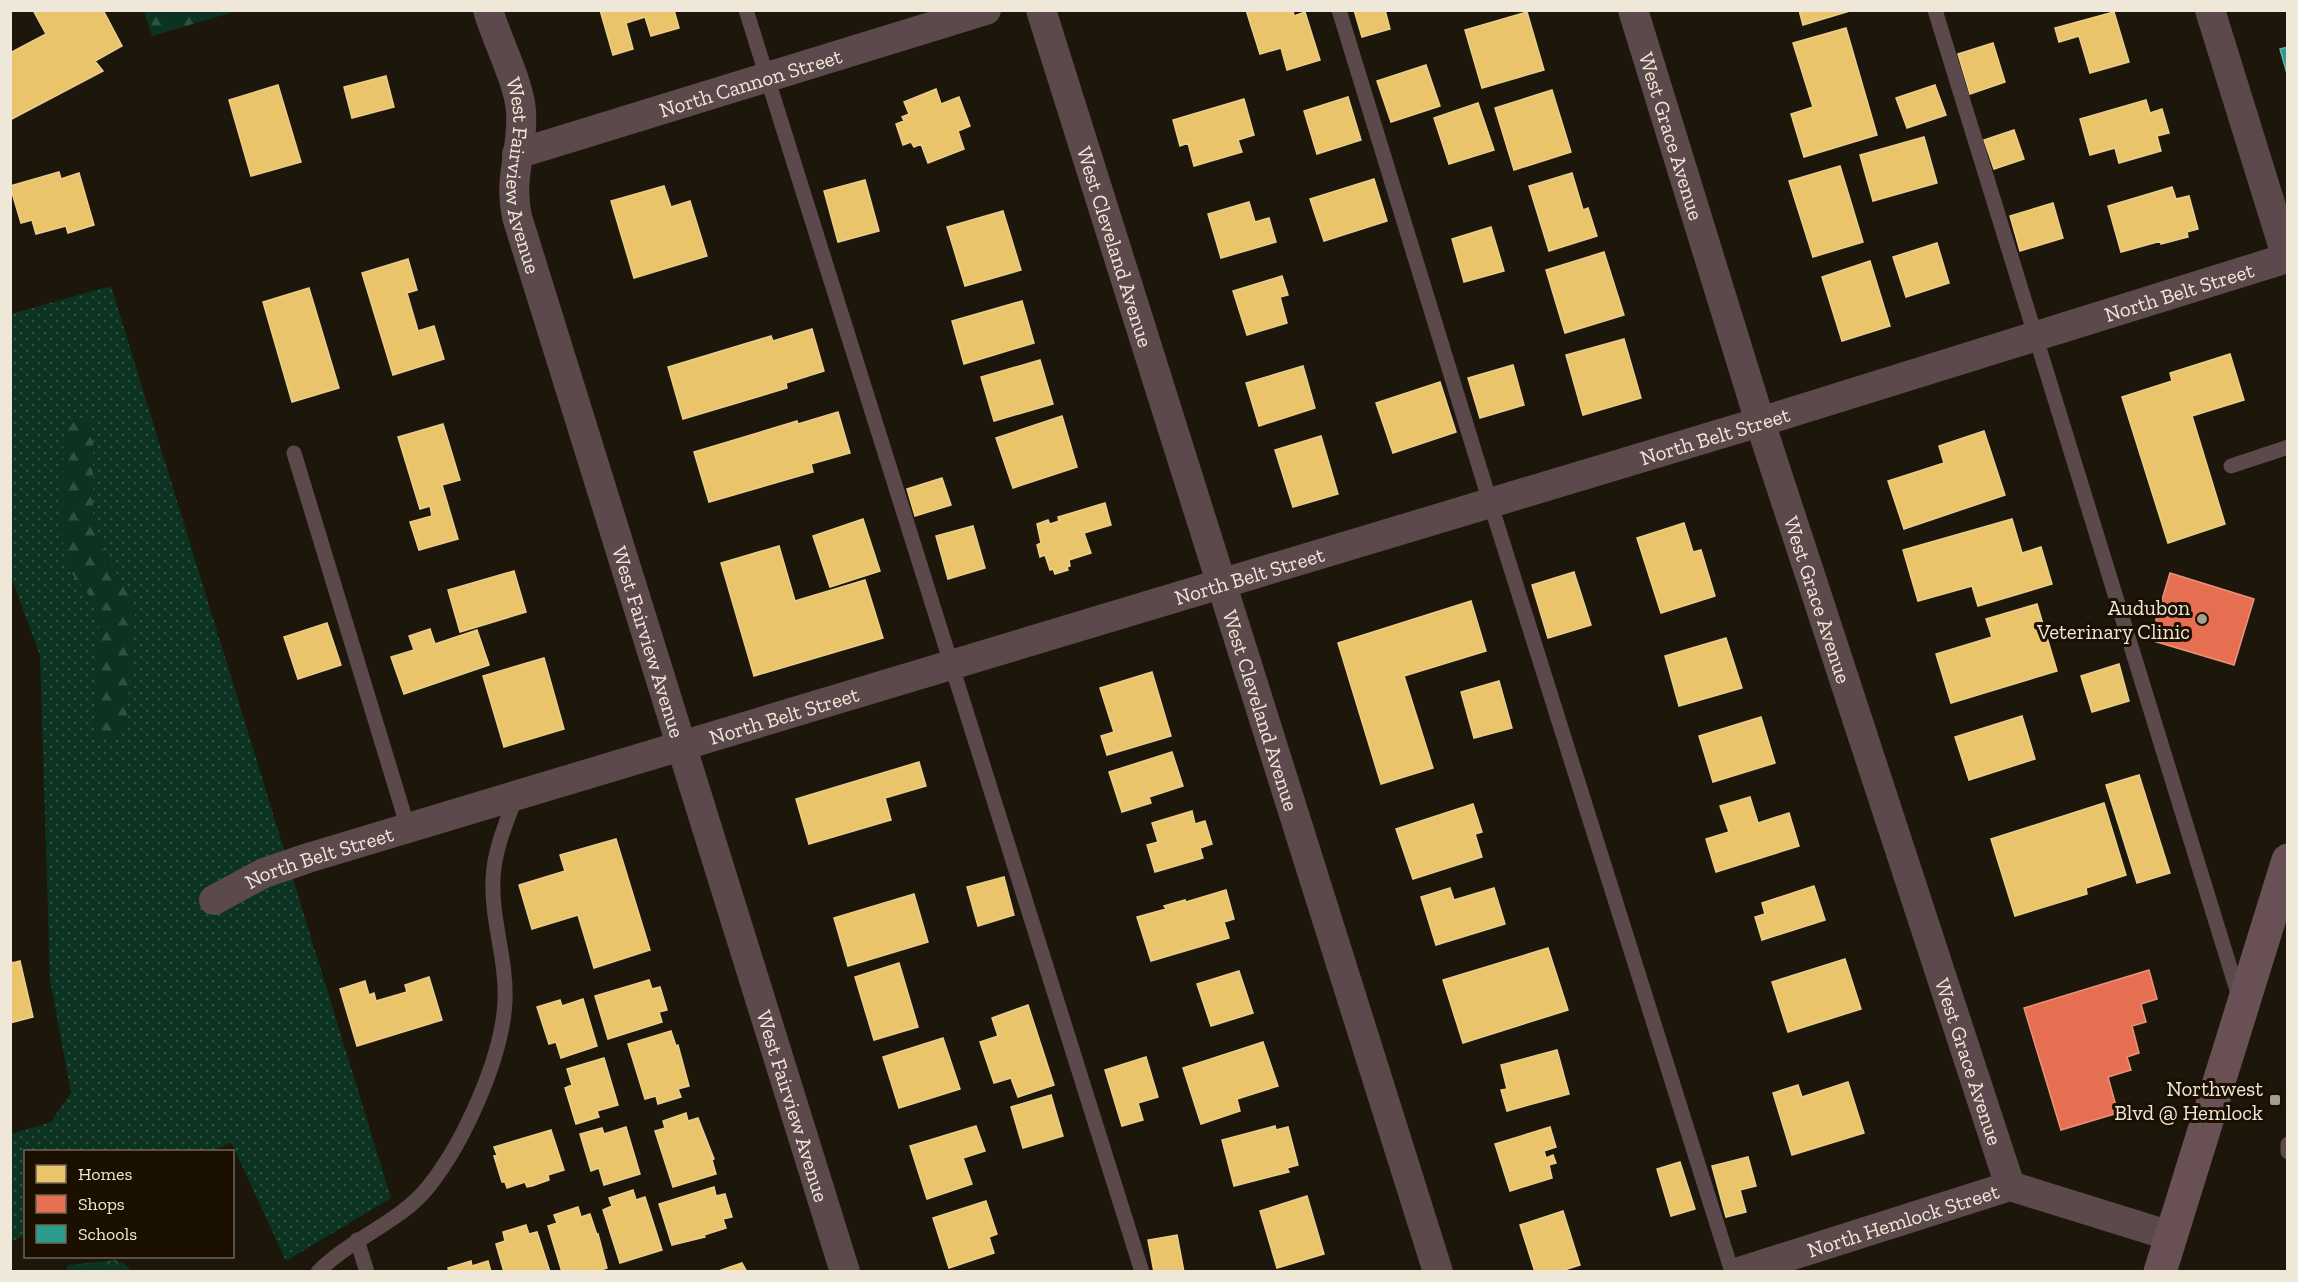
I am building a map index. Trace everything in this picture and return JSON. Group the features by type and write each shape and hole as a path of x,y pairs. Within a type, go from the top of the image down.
{"main road":[{"path":"2160,1272 2241,1005 2288,860"}],"street":[{"name":"West Fairview Avenue","path":"488,10 520,103 522,122 513,193 517,217 844,1272"},
{"name":"North Cannon Street","path":"517,154 986,10"},
{"name":"West Cleveland Avenue","path":"1041,10 1438,1272"},
{"name":"West Grace Avenue","path":"1633,10 1760,422 2010,1186"},
{"path":"2210,10 2287,258"},
{"name":"North Belt Street","path":"214,900 244,882 287,865 1760,422 2287,258"},
{"name":"North Hemlock Street","path":"1739,1272 2010,1186 2171,1236"}],"lane":[{"path":"746,10 1142,1272"},
{"path":"1339,10 1490,502 1732,1272"},
{"path":"1935,10 2241,1005"},
{"path":"2231,466 2288,447"},
{"path":"294,453 408,828"},
{"path":"318,1272 336,1255 404,1210 428,1187 464,1130 499,1043 505,1003 503,960 493,882 494,863 498,845 516,796"},
{"path":"2288,1144 2288,1152"},
{"path":"357,1240 367,1272"}],"green space":[{"path":"144,10 237,11 152,36"},
{"path":"111,286 391,1198 286,1261 231,1142 215,1150 24,1150 24,1236 11,1242 11,1134 51,1122 71,1092 50,980 40,655 11,577 11,314","holes":["93,432 93,517 107,561 127,588 94,737 99,625 92,599"]},
{"path":"87,417 93,431 93,517 107,561 127,588 135,615 126,724 119,737 103,740 94,737 99,625 92,599 69,570 60,529 64,434 76,419"},
{"path":"116,1260 125,1264 131,1271 66,1271 68,1265"}],"building: Homes":[{"path":"33,10 103,10 122,46 95,61 103,71 10,120 10,53 46,34"},
{"path":"600,10 674,10 679,28 651,36 645,17 626,23 633,49 613,55"},
{"path":"1246,10 1293,10 1294,16 1305,12 1320,60 1287,70 1281,48 1260,54"},
{"path":"1354,10 1385,10 1390,29 1362,37"},
{"path":"1799,10 1853,10 1803,25"},
{"path":"1527,12 1544,70 1482,88 1465,30"},
{"path":"2114,12 2129,62 2090,73 2079,36 2059,42 2055,28"},
{"path":"1846,28 1877,135 1804,157 1791,114 1813,107 1793,43"},
{"path":"1993,43 2005,82 1970,94 1958,54"},
{"path":"1426,65 1440,106 1391,122 1377,81"},
{"path":"386,76 394,107 352,118 344,87"},
{"path":"278,85 301,162 251,176 229,100"},
{"path":"1935,85 1946,115 1907,128 1896,98"},
{"path":"936,89 941,104 959,97 970,126 958,131 964,149 928,163 921,144 914,147 911,142 903,145 896,124 904,121 902,117 909,114 904,102"},
{"path":"1552,90 1571,152 1514,170 1495,108"},
{"path":"1348,97 1361,140 1317,154 1304,111"},
{"path":"1244,99 1254,135 1238,140 1242,152 1194,166 1188,143 1180,146 1173,120"},
{"path":"2146,100 2150,113 2162,109 2169,133 2157,136 2161,151 2119,163 2115,148 2090,155 2080,119"},
{"path":"1478,103 1494,150 1449,164 1434,118"},
{"path":"2014,130 2024,159 1994,169 1984,140"},
{"path":"1924,137 1937,183 1873,201 1860,155"},
{"path":"1840,166 1863,242 1813,257 1789,181"},
{"path":"59,172 61,179 79,173 94,225 68,233 66,226 36,234 32,220 21,223 10,186"},
{"path":"1572,173 1583,210 1588,208 1597,236 1549,251 1529,186"},
{"path":"1374,179 1387,221 1324,241 1310,199"},
{"path":"865,180 879,231 838,242 824,191"},
{"path":"664,186 671,207 690,201 707,256 634,278 611,201"},
{"path":"2172,187 2176,199 2189,196 2198,229 2187,232 2188,237 2161,244 2161,241 2121,252 2108,206"},
{"path":"1249,202 1255,222 1269,218 1276,242 1221,258 1208,214"},
{"path":"2053,203 2063,238 2020,251 2010,216"},
{"path":"1003,211 1021,270 965,286 947,227"},
{"path":"1491,227 1504,271 1464,282 1452,239"},
{"path":"1937,243 1949,283 1906,297 1893,257"},
{"path":"1604,252 1624,315 1565,333 1546,270"},
{"path":"408,259 417,290 407,293 418,331 434,326 444,359 393,375 362,273"},
{"path":"1870,261 1890,326 1842,341 1822,277"},
{"path":"1282,276 1288,295 1280,297 1287,323 1247,335 1233,291"},
{"path":"309,288 339,388 292,402 263,302"},
{"path":"1022,301 1034,343 964,364 952,321"},
{"path":"812,329 824,371 786,383 787,388 683,419 668,367 771,336 773,341"},
{"path":"1624,339 1641,398 1583,415 1566,355"},
{"path":"2230,354 2244,400 2192,416 2225,524 2168,543 2122,397 2172,381 2170,373"},
{"path":"1040,360 1053,404 994,421 981,377"},
{"path":"1513,365 1524,405 1480,418 1468,378"},
{"path":"1303,366 1315,408 1259,426 1246,383"},
{"path":"1440,382 1456,432 1393,453 1376,403"},
{"path":"838,412 850,453 811,464 813,472 709,502 694,452 797,421 798,424"},
{"path":"1062,416 1077,467 1013,488 996,438"},
{"path":"443,424 460,480 442,485 458,539 419,550 410,522 432,516 430,506 420,509 398,437"},
{"path":"1984,431 2005,495 1904,529 1888,481 1944,463 1939,446"},
{"path":"1321,436 1338,494 1293,507 1275,450"},
{"path":"942,478 951,505 915,516 907,489"},
{"path":"1105,503 1111,525 1084,533 1091,553 1069,560 1068,570 1055,574 1053,569 1050,570 1045,555 1040,557 1037,545 1041,543 1037,524 1048,520 1050,524 1059,521 1058,517"},
{"path":"863,519 880,571 830,587 813,536"},
{"path":"2012,519 2022,553 2041,547 2052,584 1978,606 1972,586 1918,601 1903,550"},
{"path":"1684,523 1693,552 1701,550 1715,596 1661,613 1637,538"},
{"path":"973,526 985,568 948,579 936,536"},
{"path":"779,546 795,601 865,580 883,638 754,676 721,563"},
{"path":"514,571 526,612 460,632 448,590"},
{"path":"1574,572 1591,625 1548,638 1532,585"},
{"path":"1471,601 1486,651 1404,676 1433,768 1381,784 1338,643"},
{"path":"2037,604 2057,671 1951,703 1936,654 1992,637 1986,619"},
{"path":"327,623 341,665 298,679 284,637"},
{"path":"430,629 435,644 477,630 489,665 404,694 391,657 414,650 409,636"},
{"path":"1726,638 1742,688 1679,706 1665,656"},
{"path":"544,658 564,729 504,747 483,676"},
{"path":"2119,664 2129,701 2092,712 2081,676"},
{"path":"1152,672 1171,736 1107,755 1101,736 1114,732 1100,688"},
{"path":"1499,681 1512,728 1474,738 1461,692"},
{"path":"2022,716 2035,759 1969,780 1955,737"},
{"path":"1761,717 1775,763 1713,782 1699,736"},
{"path":"1172,752 1183,786 1149,797 1151,803 1122,812 1109,772"},
{"path":"919,762 926,786 885,798 891,820 809,844 796,799"},
{"path":"2139,775 2170,873 2137,883 2106,785"},
{"path":"1750,797 1758,823 1789,813 1799,846 1716,872 1706,839 1729,832 1720,806"},
{"path":"2104,803 2126,875 2086,888 2087,894 2015,916 1991,839"},
{"path":"1473,804 1482,832 1475,834 1482,857 1413,879 1396,829"},
{"path":"1192,811 1195,824 1205,821 1212,844 1200,848 1203,858 1155,872 1147,845 1158,842 1152,823"},
{"path":"616,839 650,950 594,968 578,915 532,929 519,885 565,871 560,855"},
{"path":"1004,877 1014,915 978,926 967,887"},
{"path":"1814,886 1825,920 1762,940 1755,917 1765,914 1762,903"},
{"path":"1450,888 1454,900 1494,888 1505,924 1436,945 1421,897"},
{"path":"1226,890 1234,919 1224,922 1229,938 1151,961 1137,917 1166,909 1164,906"},
{"path":"914,894 928,942 848,966 834,918"},
{"path":"1548,948 1568,1010 1463,1043 1443,980"},
{"path":"10,956 12,963 20,961 33,1017 10,1023"},
{"path":"1845,959 1861,1009 1788,1032 1772,982"},
{"path":"899,963 918,1027 874,1040 855,977"},
{"path":"1239,971 1253,1013 1211,1026 1197,984"},
{"path":"429,977 442,1020 357,1046 340,989 365,981 369,995 374,993 376,1001 407,992 405,985"},
{"path":"649,980 652,989 660,987 667,1010 659,1012 662,1022 608,1039 595,996"},
{"path":"583,999 597,1046 561,1058 556,1042 549,1044 537,1007 560,1000 562,1006"},
{"path":"1028,1005 1054,1085 1018,1097 1011,1078 994,1083 980,1042 998,1036 992,1018"},
{"path":"671,1031 676,1046 678,1045 689,1086 678,1089 681,1097 658,1104 656,1096 645,1099 628,1044"},
{"path":"943,1038 960,1089 899,1108 883,1057"},
{"path":"1263,1042 1278,1086 1237,1099 1240,1111 1201,1124 1183,1068"},
{"path":"1557,1050 1569,1094 1507,1111 1501,1090 1507,1089 1501,1065"},
{"path":"1146,1057 1158,1097 1138,1103 1143,1120 1122,1126 1105,1070"},
{"path":"604,1058 618,1105 597,1111 599,1117 576,1124 565,1088 572,1085 567,1069"},
{"path":"1848,1082 1864,1133 1792,1155 1773,1093 1798,1085 1802,1097"},
{"path":"1051,1095 1063,1136 1023,1148 1011,1107"},
{"path":"686,1113 688,1121 698,1118 714,1159 712,1160 716,1174 673,1187 655,1131 665,1128 663,1121"},
{"path":"976,1126 985,1151 963,1158 972,1184 927,1199 910,1146"},
{"path":"1275,1126 1276,1130 1288,1127 1298,1165 1287,1168 1289,1172 1234,1186 1222,1140"},
{"path":"626,1127 640,1174 604,1185 599,1168 591,1171 580,1134 602,1128 604,1134"},
{"path":"1550,1127 1556,1147 1544,1151 1546,1158 1553,1155 1556,1163 1549,1165 1552,1178 1510,1191 1495,1144"},
{"path":"551,1130 564,1170 548,1175 549,1180 532,1186 527,1187 525,1182 507,1188 505,1182 502,1182 494,1156 497,1155 494,1147"},
{"path":"1748,1157 1756,1186 1740,1190 1746,1212 1726,1217 1712,1166"},
{"path":"1680,1162 1695,1209 1671,1216 1657,1169"},
{"path":"714,1187 716,1196 725,1194 732,1217 723,1219 726,1228 704,1235 705,1237 672,1245 659,1204"},
{"path":"633,1190 636,1200 645,1197 662,1250 620,1263 603,1210 612,1206 609,1198"},
{"path":"1307,1196 1324,1254 1277,1268 1260,1211"},
{"path":"986,1201 997,1234 989,1237 994,1253 949,1268 933,1218"},
{"path":"578,1207 581,1217 590,1214 607,1268 595,1272 562,1272 548,1226 557,1223 554,1215"},
{"path":"1563,1211 1580,1265 1558,1272 1535,1272 1520,1225"},
{"path":"526,1225 529,1234 537,1232 550,1272 504,1272 496,1244 505,1241 503,1232"},
{"path":"1177,1235 1184,1272 1154,1272 1148,1240"},
{"path":"471,1261 472,1266 488,1261 491,1272 449,1272 448,1268"},
{"path":"742,1263 747,1272 716,1272 730,1267"}],"building: Shops":[{"name":"Audubon Veterinary Clinic","path":"2170,573 2254,599 2234,665 2150,640"},
{"path":"2149,970 2157,999 2141,1004 2146,1022 2132,1026 2139,1053 2127,1057 2131,1070 2108,1077 2118,1113 2061,1130 2024,1008"}],"building: Schools":[{"path":"2288,47 2288,77 2280,49"}],"place":[{"name":"Audubon Veterinary Clinic","path":"2202,619"},
{"name":"Northwest Blvd @ Hemlock","path":"2275,1100"}]}
